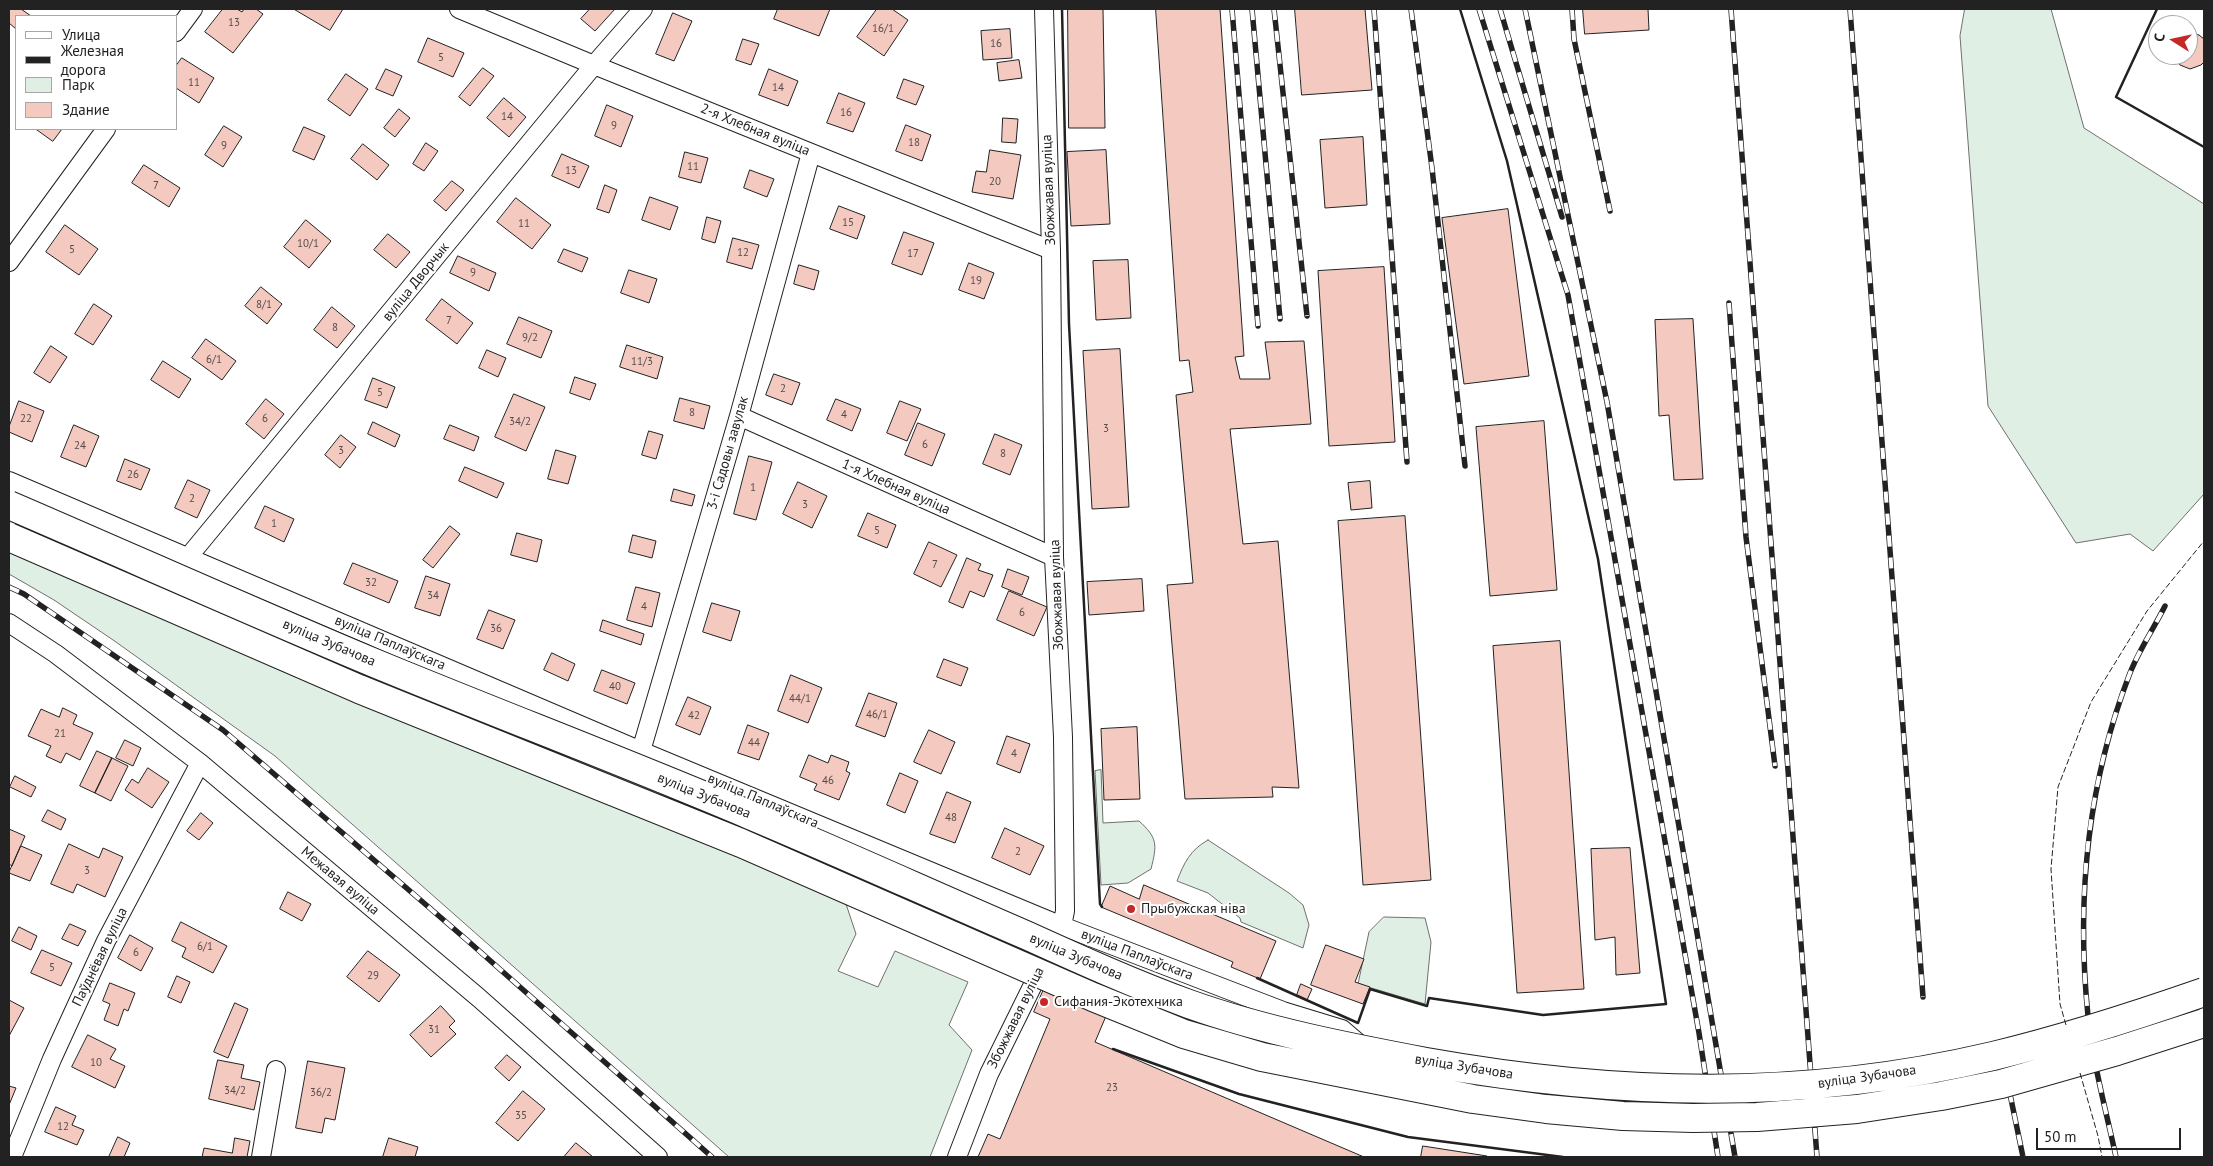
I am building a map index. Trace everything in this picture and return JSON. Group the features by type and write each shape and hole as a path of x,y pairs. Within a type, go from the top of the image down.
{"highway":[{"name":"вуліца Зубачова","path":"9,505 371,661 752,815 1104,970 1192,1005 1268,1027 1373,1052 1476,1071 1626,1088 1694,1090 1785,1087 1854,1081 1938,1068 1994,1056 2108,1024 2204,992"},
{"name":"вуліца Зубачова","path":"9,537 359,689 742,843 1093,997 1184,1034 1262,1057 1473,1099 1546,1109 1623,1116 1757,1117 1857,1109 1941,1096 2000,1084 2108,1054 2204,1023"}],"street":[{"path":"178,29 193,9"},
{"name":"2-я Хлебная вуліца","path":"459,9 594,66 1051,250"},
{"name":"вуліца Дворчык","path":"189,556 643,9"},
{"name":"Збожжавая вуліца","path":"957,1157 989,1074 1062,926 1065,911 1063,738 1054,557 1051,250 1044,9"},
{"path":"9,262 105,130"},
{"name":"3-і Садовы завулак","path":"641,751 739,416 811,153"},
{"name":"1-я Хлебная вуліца","path":"739,416 1054,557"},
{"name":"вуліца Паплаўскага","path":"9,481 189,556 641,751 1062,926 1283,1011 1342,1029 1383,1066 1522,1092"},
{"name":"Межавая вуліца","path":"9,623 56,654 200,763 479,998 658,1157"},
{"name":"Паўднёвая вуліца","path":"12,1157 52,1059 106,941 200,763"},
{"path":"261,1157 276,1070"}],"green space":[{"path":"1965,9 2051,9 2084,128 2204,204 2204,494 2153,551 2130,534 2076,543 1988,406 1960,36"},
{"path":"9,513 830,856 856,934 838,971 878,987 895,951 968,982 949,1025 972,1050 930,1157 729,1157 275,756 116,642 54,600 9,574"},
{"path":"1101,770 1103,823 1139,821 1153,837 1155,848 1151,869 1128,883 1101,885 1095,771"},
{"path":"1208,840 1289,893 1303,905 1309,925 1303,948 1241,922 1240,918 1208,893 1177,881 1188,858"},
{"path":"1384,917 1425,918 1431,942 1425,1004 1358,984 1369,932"}],"building":[{"path":"9,9 21,9 30,15 15,15 15,28 9,23"},
{"path":"223,9 237,9 242,12 244,9 256,9 263,14 233,53 205,32"},
{"path":"294,9 343,9 330,30"},
{"path":"590,9 615,9 595,31 581,19"},
{"path":"778,9 830,9 819,36 774,19"},
{"path":"877,9 892,9 908,20 884,56 857,37"},
{"path":"1068,9 1103,9 1105,128 1069,128"},
{"path":"1156,9 1220,9 1244,356 1235,357 1240,379 1270,379 1265,342 1304,341 1311,424 1230,429 1243,544 1278,541 1299,788 1272,787 1273,797 1185,799 1167,585 1193,583 1176,395 1193,392 1189,360 1180,361"},
{"path":"1295,9 1365,9 1372,90 1302,95"},
{"path":"1583,9 1648,9 1649,30 1585,34"},
{"path":"673,13 692,21 674,61 656,54"},
{"path":"1010,29 1012,58 983,60 981,31"},
{"path":"2198,35 2204,39 2204,62 2201,65 2190,69 2180,65 2198,65"},
{"path":"428,38 464,53 453,77 418,62"},
{"path":"743,39 759,44 751,65 736,60"},
{"path":"182,58 214,78 199,103 178,89 178,63"},
{"path":"1019,60 1022,78 999,81 997,63"},
{"path":"483,68 494,76 470,106 459,97"},
{"path":"386,69 402,76 393,96 376,89"},
{"path":"769,69 798,81 788,106 759,95"},
{"path":"346,74 368,89 350,116 328,100"},
{"path":"904,79 924,86 916,105 897,98"},
{"path":"839,93 865,103 853,132 827,123"},
{"path":"504,98 526,117 509,137 487,118"},
{"path":"607,105 633,116 621,147 595,136"},
{"path":"399,109 410,118 395,137 384,128"},
{"path":"1003,118 1018,119 1016,143 1002,142"},
{"path":"906,125 931,135 922,161 896,151"},
{"path":"224,126 242,137 223,167 205,155"},
{"path":"304,127 325,136 314,160 293,151"},
{"path":"37,130 61,130 53,141"},
{"path":"1363,137 1367,205 1325,208 1320,140"},
{"path":"426,143 438,151 424,171 413,164"},
{"path":"363,144 389,165 377,180 351,159"},
{"path":"990,150 1021,155 1013,199 972,192 976,171 986,172"},
{"path":"1106,150 1110,224 1071,226 1067,152"},
{"path":"685,152 708,158 701,183 679,177"},
{"path":"562,154 589,166 579,188 552,176"},
{"path":"144,165 180,188 169,207 132,183"},
{"path":"750,170 774,179 767,197 744,188"},
{"path":"452,181 464,190 446,211 434,201"},
{"path":"605,185 617,190 609,213 597,209"},
{"path":"650,197 678,207 670,230 642,220"},
{"path":"516,198 551,225 532,249 497,222"},
{"path":"839,206 865,216 857,239 830,229"},
{"path":"1508,209 1529,376 1464,384 1442,218"},
{"path":"707,217 721,221 715,243 702,239"},
{"path":"306,220 331,241 309,268 284,247"},
{"path":"65,225 98,249 79,275 46,252"},
{"path":"904,232 934,243 922,275 892,264"},
{"path":"388,234 410,252 396,268 374,250"},
{"path":"733,238 759,245 752,269 727,262"},
{"path":"564,249 588,258 582,272 558,262"},
{"path":"458,256 496,273 489,291 450,273"},
{"path":"1128,260 1131,318 1096,320 1093,261"},
{"path":"969,263 994,273 984,299 959,290"},
{"path":"799,265 819,271 814,290 794,284"},
{"path":"1384,267 1395,442 1329,446 1318,271"},
{"path":"629,270 657,279 649,303 621,293"},
{"path":"261,287 282,304 267,324 245,306"},
{"path":"442,299 473,323 457,344 426,320"},
{"path":"94,304 112,316 93,345 75,334"},
{"path":"332,307 355,326 337,348 314,330"},
{"path":"519,317 552,331 541,358 507,344"},
{"path":"1693,319 1703,479 1674,480 1669,415 1659,416 1655,320"},
{"path":"206,339 236,361 222,380 192,358"},
{"path":"627,345 663,357 657,379 620,367"},
{"path":"51,346 67,357 50,383 34,373"},
{"path":"1120,349 1129,507 1092,509 1083,351"},
{"path":"487,350 506,358 498,377 479,368"},
{"path":"163,361 191,379 179,398 151,380"},
{"path":"774,374 800,383 792,405 766,395"},
{"path":"575,377 596,384 590,400 570,393"},
{"path":"373,378 395,387 387,408 365,400"},
{"path":"514,394 545,407 526,451 495,437"},
{"path":"680,398 710,406 704,429 674,421"},
{"path":"266,399 284,414 264,439 246,424"},
{"path":"836,399 861,409 852,431 827,420"},
{"path":"19,401 44,411 32,442 9,432 9,427"},
{"path":"900,401 921,409 907,441 887,433"},
{"path":"1544,421 1557,590 1490,596 1476,427"},
{"path":"373,422 400,435 395,447 368,434"},
{"path":"918,423 945,434 932,466 905,455"},
{"path":"74,425 99,436 86,467 61,457"},
{"path":"450,425 479,437 474,451 444,439"},
{"path":"649,431 663,435 656,459 642,455"},
{"path":"995,434 1022,445 1010,475 983,464"},
{"path":"341,435 356,447 340,468 325,455"},
{"path":"556,450 576,456 568,484 548,479"},
{"path":"749,456 772,462 756,520 734,514"},
{"path":"125,459 150,469 141,490 117,481"},
{"path":"465,467 504,483 497,498 459,481"},
{"path":"188,480 210,490 197,518 175,508"},
{"path":"1370,481 1372,508 1351,510 1348,483"},
{"path":"798,482 827,496 812,528 783,514"},
{"path":"674,489 695,495 692,506 671,501"},
{"path":"265,506 294,519 284,542 255,528"},
{"path":"868,513 896,525 887,548 858,536"},
{"path":"1405,516 1431,880 1363,885 1338,521"},
{"path":"450,526 460,534 433,568 423,560"},
{"path":"517,533 542,540 537,562 511,555"},
{"path":"633,535 656,541 652,558 629,552"},
{"path":"929,542 957,555 941,587 914,574"},
{"path":"967,558 981,564 978,570 993,575 984,597 970,591 963,608 949,602"},
{"path":"353,563 398,581 389,603 344,584"},
{"path":"1008,569 1029,577 1022,595 1002,587"},
{"path":"426,576 450,584 440,616 415,608"},
{"path":"1142,579 1144,611 1089,615 1087,582"},
{"path":"636,587 660,593 652,627 627,620"},
{"path":"1009,591 1047,607 1034,636 997,620"},
{"path":"712,603 740,611 731,641 703,632"},
{"path":"489,610 515,620 503,649 477,639"},
{"path":"603,620 644,634 641,645 600,631"},
{"path":"1560,641 1584,989 1517,993 1493,646"},
{"path":"552,653 575,664 568,681 544,670"},
{"path":"944,659 968,668 961,686 937,677"},
{"path":"602,670 635,683 627,704 594,691"},
{"path":"791,675 822,688 808,723 778,711"},
{"path":"869,693 897,703 885,737 856,726"},
{"path":"688,697 711,707 700,735 676,725"},
{"path":"63,708 77,715 73,724 93,733 80,760 66,753 61,763 46,756 51,746 28,736 41,709 59,717"},
{"path":"748,725 769,733 759,760 738,753"},
{"path":"1137,727 1140,799 1104,800 1101,729"},
{"path":"929,730 955,742 941,774 914,762"},
{"path":"1007,736 1030,744 1020,773 997,764"},
{"path":"125,740 141,748 133,766 116,758"},
{"path":"97,751 112,758 95,793 80,786"},
{"path":"809,755 828,763 831,755 849,762 846,771 850,773 839,800 814,790 817,784 800,777"},
{"path":"112,758 128,766 111,801 95,793"},
{"path":"148,768 169,782 152,808 125,790 132,779 138,783"},
{"path":"900,773 918,781 905,813 887,805"},
{"path":"15,776 36,787 31,797 10,787"},
{"path":"947,792 971,802 955,843 930,834"},
{"path":"48,810 66,819 61,830 42,821"},
{"path":"201,813 213,823 199,840 187,831"},
{"path":"1005,828 1044,846 1030,875 992,858"},
{"path":"9,829 25,836 12,866 9,864"},
{"path":"69,844 99,858 103,848 123,857 105,897 77,884 73,893 51,884"},
{"path":"21,846 42,855 30,881 9,873"},
{"path":"1630,848 1640,973 1616,975 1615,937 1595,940 1591,849"},
{"path":"1144,885 1276,941 1260,979 1231,967 1233,962 1101,907 1110,886 1139,899"},
{"path":"288,892 311,904 302,921 280,909"},
{"path":"181,922 227,946 213,973 182,957 186,948 172,941"},
{"path":"70,924 86,931 78,946 62,939"},
{"path":"19,927 37,936 31,950 12,941"},
{"path":"130,935 153,948 141,971 118,958"},
{"path":"1326,945 1364,959 1355,982 1370,987 1363,1004 1311,985"},
{"path":"42,950 72,963 61,986 31,973"},
{"path":"368,951 400,975 379,1002 347,977"},
{"path":"1058,957 1120,983 1095,1042 1364,1157 978,1157 988,1134 1000,1139 1050,1019 1034,1012"},
{"path":"177,976 190,982 181,1003 168,997"},
{"path":"110,983 135,993 128,1011 124,1009 118,1026 104,1020 110,1004 103,1001"},
{"path":"1301,984 1312,989 1307,1000 1297,995"},
{"path":"9,1000 24,1008 9,1036"},
{"path":"235,1003 248,1009 228,1058 214,1052"},
{"path":"441,1006 455,1021 449,1027 456,1034 431,1057 410,1035"},
{"path":"88,1035 116,1049 110,1059 125,1066 115,1088 72,1067"},
{"path":"507,1055 521,1067 509,1081 495,1068"},
{"path":"218,1060 244,1065 241,1078 260,1082 254,1110 209,1099"},
{"path":"308,1061 345,1068 335,1120 325,1118 322,1133 296,1128"},
{"path":"9,1086 16,1088 9,1105"},
{"path":"523,1091 545,1109 518,1141 496,1123"},
{"path":"56,1107 76,1116 72,1125 84,1130 77,1145 45,1132"},
{"path":"118,1137 130,1143 124,1157 109,1157"},
{"path":"235,1138 250,1141 247,1157 202,1157 204,1148 232,1153"},
{"path":"389,1138 418,1147 415,1157 383,1157"},
{"path":"576,1143 593,1157 564,1157"},
{"path":"1423,1146 1487,1156 1421,1157"}],"railway":[{"path":"1232,9 1258,326"},
{"path":"1252,9 1280,319"},
{"path":"1274,9 1307,316"},
{"path":"1374,9 1407,462"},
{"path":"1411,9 1432,168 1465,466"},
{"path":"1479,9 1568,295 1699,1033 1718,1157"},
{"path":"1500,9 1562,217"},
{"path":"1525,9 1607,402 1735,1157"},
{"path":"1572,9 1574,39 1610,211"},
{"path":"1731,9 1817,1157"},
{"path":"1850,9 1923,997"},
{"path":"1729,303 1746,537 1775,766"},
{"path":"9,587 24,594 223,730 468,941 712,1157"},
{"path":"2116,1157 2096,1069 2088,1016 2083,928 2088,842 2095,799 2115,715 2134,664 2165,606"},
{"path":"2005,1070 2023,1157"}],"fence":[{"path":"2066,1025 2060,1004 2051,869 2058,787 2091,702 2147,611 2204,541"},
{"path":"2080,1073 2102,1157"}],"wall":[{"path":"1062,9 1069,324 1100,904 1102,907"},
{"path":"1257,978 1358,1023 1370,989 1427,1006 1429,998 1543,1015 1666,1004 1598,559 1507,161 1460,9"},
{"path":"2157,9 2116,97 2204,147"},
{"path":"1113,1049 1239,1094 1408,1137 1563,1157"}],"place":[{"name":"Прыбужская ніва","path":"1131,909"},
{"name":"Сифания-Экотехника","path":"1044,1002"}]}
